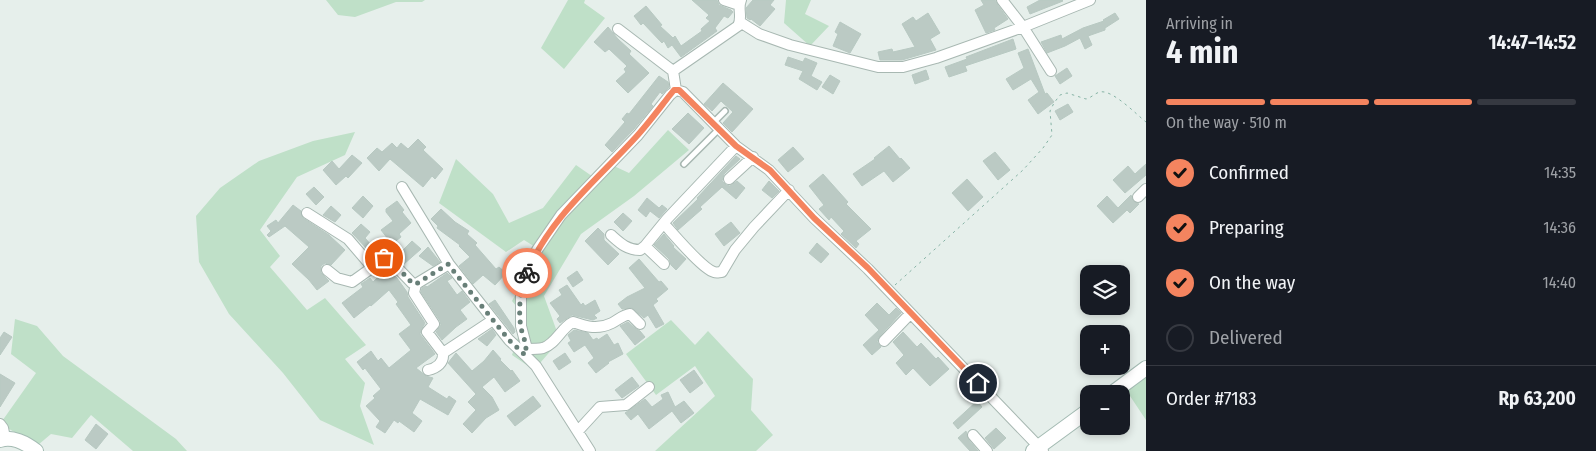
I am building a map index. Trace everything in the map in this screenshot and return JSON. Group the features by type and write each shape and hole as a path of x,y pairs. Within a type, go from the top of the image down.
{"street":[{"path":"673,71 734,29 740,22 740,2 724,0"},
{"path":"740,22 759,34 790,45 878,67 903,67 936,58 1023,27 1090,0"},
{"path":"1005,1 1051,71"},
{"path":"618,29 673,71 676,90"},
{"path":"676,90 682,92 736,146 770,170 814,218 868,268 1039,449 1080,417"},
{"path":"526,352 520,326 521,286 537,250 561,215 638,135 676,90"},
{"path":"611,235 624,246 640,250 736,146"},
{"path":"729,179 753,157"},
{"path":"402,187 448,264 509,340 526,352 590,451"},
{"path":"1138,197 1146,189"},
{"path":"665,223 690,252 711,271 716,273 722,272 735,250 789,190"},
{"path":"307,213 348,240 372,267"},
{"path":"644,246 664,264"},
{"path":"327,270 337,278 352,282 386,257 412,283 416,284"},
{"path":"428,370 439,366 443,353 427,332 434,324 414,293 416,284 448,264"},
{"path":"526,352 548,345 564,327 573,322 600,328 630,314 640,324"},
{"path":"884,341 910,314"},
{"path":"443,353 493,320"},
{"path":"1123,385 1146,368"},
{"path":"578,431 600,407 626,405 649,387"},
{"path":"0,424 3,428 3,439 23,443 36,451"},
{"path":"973,435 988,451"}],"lane":[{"path":"684,164 726,111"}],"path":[{"path":"889,291 1023,170 1043,148 1052,135 1050,111 1060,95 1067,93 1086,99 1099,92 1106,92 1118,99 1146,122"}],"green space":[{"path":"326,0 425,0 422,2 396,2 355,17 338,15"},
{"path":"568,0 585,0 584,3 605,18 564,69 541,48"},
{"path":"786,0 811,0 805,14 829,26 810,46 784,23"},
{"path":"668,130 689,150 634,196 581,234 544,296 560,340 534,370 512,355 525,317 512,301 540,250 524,240 506,252 439,203 456,159 493,194 509,223 543,208 576,165 599,181 614,166 629,173"},
{"path":"355,132 345,155 297,177 260,230 280,256 270,267 307,310 325,298 366,345 345,359 365,383 360,406 374,445 320,420 283,373 229,314 199,262 196,216 220,188 259,161 313,141"},
{"path":"15,319 37,326 63,356 176,439 187,451 133,451 91,415 72,438 51,434 38,445 0,424 36,373 11,354"},
{"path":"671,320 695,345 708,331 753,379 751,410 773,435 756,451 655,451 715,396 695,366 656,395 626,354"},
{"path":"1146,375 1146,420 1130,396 1130,387"}],"building":[{"path":"692,0 717,0 719,5 733,12 728,18 724,16 715,28 717,31 681,57 672,45 668,48 664,41 662,43 643,23 641,25 634,16 646,6 662,25 660,26 673,38 675,36 681,46 702,31 701,29 710,21 706,18 709,15"},
{"path":"753,0 774,0 770,5 775,9 760,26 747,18 746,8"},
{"path":"981,0 995,0 1008,19 994,28 995,30 986,33 975,10 984,5"},
{"path":"1040,0 1063,1 1030,14 1027,7"},
{"path":"928,13 940,33 930,39 936,50 902,60 880,60 878,52 892,49 893,52 915,47 902,24 913,17 916,21"},
{"path":"1115,13 1119,19 1105,28 1105,30 1088,36 1092,45 1085,49 1080,38 1047,53 1041,42 1061,35 1062,39 1083,28 1104,21"},
{"path":"840,22 861,34 850,53 833,46 838,34 835,32"},
{"path":"608,27 631,51 629,54 649,73 628,93 616,81 626,72 624,69 627,66 609,49 605,52 594,42"},
{"path":"1013,39 1016,49 965,66 967,71 949,77 945,67"},
{"path":"1028,49 1045,94 1047,93 1054,102 1038,114 1028,100 1039,92 1031,79 1013,90 1006,79 1024,68 1018,53"},
{"path":"788,57 803,62 805,58 817,63 811,76 822,82 817,90 799,79 803,71 785,65"},
{"path":"1067,68 1072,76 1060,84 1055,76"},
{"path":"926,70 929,79 915,84 912,75"},
{"path":"830,75 840,81 833,94 822,87"},
{"path":"659,76 668,82 669,87 662,94 660,92 651,104 653,106 612,152 605,145 625,122 622,119 627,113 629,114"},
{"path":"723,83 753,109 732,132 723,123 733,112 721,101 712,111 704,104"},
{"path":"1068,104 1073,112 1060,120 1055,111"},
{"path":"688,113 704,128 689,144 672,129"},
{"path":"418,139 426,147 423,150 443,169 435,179 432,176 423,187 390,159 379,171 367,158 377,148 382,152 392,143 397,148 401,143 408,149"},
{"path":"889,146 910,168 893,182 884,171 862,186 853,174 875,159"},
{"path":"793,147 804,159 788,172 778,160"},
{"path":"995,152 1010,170 998,180 983,161"},
{"path":"352,155 362,163 348,178 346,176 336,185 323,170 332,161 339,169"},
{"path":"736,156 740,159 724,174 722,181 730,186 737,181 745,188 736,199 722,187 700,207 702,209 678,230 673,223 698,199"},
{"path":"1146,164 1146,175 1125,193 1113,180 1128,166 1135,174"},
{"path":"823,174 848,202 846,204 871,229 856,241 859,244 856,248 841,234 844,231 831,217 829,220 819,209 824,205 809,186"},
{"path":"967,179 983,197 968,211 952,193"},
{"path":"769,181 779,191 772,198 762,190"},
{"path":"314,187 324,197 316,205 306,194"},
{"path":"1131,195 1133,201 1139,204 1130,213 1127,210 1113,223 1097,206 1107,196 1118,208"},
{"path":"363,196 373,206 363,218 352,208"},
{"path":"647,198 659,208 662,205 667,209 659,218 650,211 646,217 638,210"},
{"path":"397,201 404,210 402,212 411,223 399,234 401,237 392,244 381,230 393,221 386,212 386,209"},
{"path":"293,205 301,211 303,218 329,235 345,250 331,265 325,263 321,266 321,273 329,281 317,290 292,264 309,247 285,226 269,237 267,235 271,231 267,226 276,220 278,223"},
{"path":"331,206 341,215 335,222 323,215"},
{"path":"441,209 455,222 469,231 467,234 477,243 475,245 496,269 499,267 506,273 495,285 483,275 473,284 459,266 470,257 460,245 437,228 438,226 431,219"},
{"path":"623,213 632,221 623,231 614,222"},
{"path":"731,222 740,233 724,246 715,234"},
{"path":"361,224 370,232 365,238 379,254 374,258 352,233"},
{"path":"598,228 604,234 604,240 619,254 608,265 585,241"},
{"path":"664,234 673,247 686,259 676,270 671,265 669,259 654,245"},
{"path":"412,241 421,249 404,264 396,257"},
{"path":"817,243 829,254 821,263 809,253"},
{"path":"428,247 440,262 433,266 419,256"},
{"path":"639,259 659,282 661,281 668,289 656,299 658,301 653,305 664,324 656,328 648,315 644,318 632,308 622,309 618,304 645,288 629,268"},
{"path":"389,270 407,292 408,297 425,323 420,334 435,354 416,368 426,376 433,378 428,387 447,399 449,396 456,401 448,415 420,399 412,413 422,421 414,432 399,421 398,423 394,420 385,433 376,427 380,421 366,406 381,389 365,368 363,370 357,362 371,351 378,361 381,358 389,368 411,350 399,334 411,325 396,304 398,302 389,290 354,318 342,303 363,287 361,284 370,278 373,282 379,276 382,278"},
{"path":"577,271 583,280 573,287 567,278"},
{"path":"447,273 452,278 447,281 457,295 462,291 470,302 460,310 467,319 442,340 436,332 441,325 440,321 421,292 422,288 427,287"},
{"path":"567,285 581,305 583,303 585,306 595,300 600,311 594,315 597,318 593,320 572,315 560,323 557,319 560,316 550,303 562,295 559,290"},
{"path":"495,300 514,328 515,332 513,334 489,304"},
{"path":"877,303 889,315 896,308 901,313 879,337 877,342 881,347 872,355 863,345 879,330 865,315"},
{"path":"628,322 645,337 635,345 620,326"},
{"path":"492,329 496,335 487,346 478,339"},
{"path":"574,330 588,333 593,340 597,338 598,340 607,334 614,345 618,343 623,354 608,362 596,373 588,363 594,358 585,345 574,352 568,343 571,341 568,335"},
{"path":"4,332 12,337 0,355 0,338"},
{"path":"903,332 917,347 921,343 936,359 938,357 949,369 930,386 913,368 906,375 896,363 904,355 893,342"},
{"path":"493,350 520,381 505,392 494,377 482,387 492,397 499,410 486,418 472,433 463,424 476,410 468,402 476,394 448,363 456,353 472,371"},
{"path":"565,353 571,362 559,370 553,361"},
{"path":"694,370 703,383 690,393 680,380"},
{"path":"0,374 15,383 0,407"},
{"path":"632,377 639,386 622,398 615,390"},
{"path":"668,392 675,407 684,401 694,413 681,423 672,411 649,429 638,414 631,420 625,413 645,399 652,407 663,399 661,395"},
{"path":"533,396 541,406 515,426 507,416"},
{"path":"977,401 982,407 958,429 953,423"},
{"path":"96,424 108,434 96,449 85,440"},
{"path":"996,428 1006,438 994,449 985,438"},
{"path":"966,431 968,439 978,451 970,451 958,438"}],"way so far":[{"path":"384,258 389,258 412,283 416,284 448,264 509,340 525,355 527,350 520,326 520,297 521,286 527,273"}],"route":[{"path":"527,273 537,250 561,215 638,135 674,90 679,90 736,146 770,170 814,218 868,268 978,383"}]}
